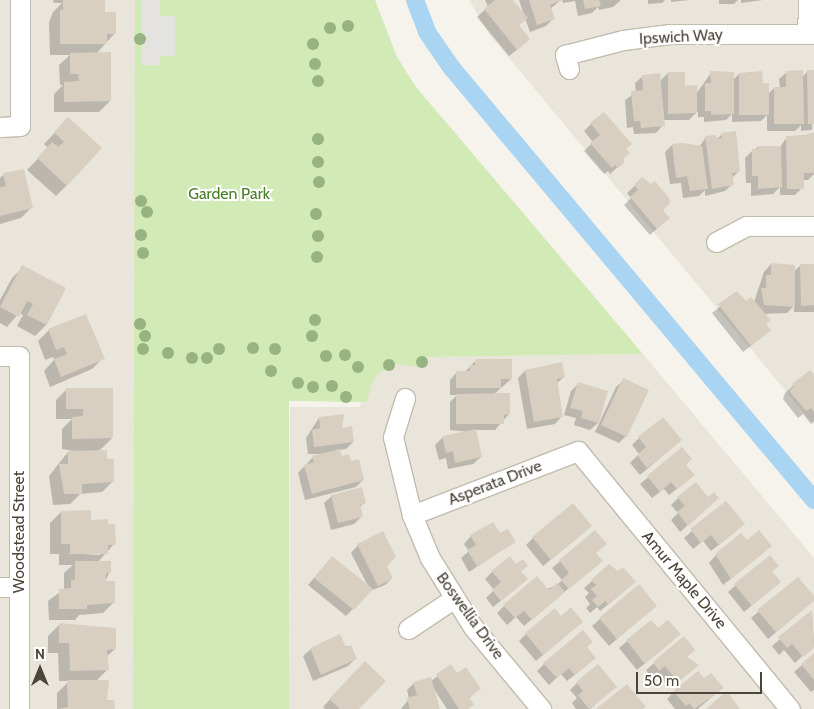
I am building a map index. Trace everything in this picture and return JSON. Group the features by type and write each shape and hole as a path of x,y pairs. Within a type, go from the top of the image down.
{"street":[{"path":"0,127 20,126 20,0"},
{"path":"808,0 811,34"},
{"name":"Ipswich Way","path":"569,69 564,55 623,40 670,34 811,34"},
{"path":"716,242 746,226 814,226"},
{"name":"Woodstead Street","path":"0,356 20,356 19,709"},
{"name":"Boswellia Drive","path":"405,398 393,437 412,515 430,558 453,599 541,709"},
{"name":"Asperata Drive","path":"412,515 578,451"},
{"name":"Amur Maple Drive","path":"578,451 790,709"},
{"path":"0,586 19,586"},
{"path":"408,629 453,599"}],"shaded area":[{"path":"0,0 137,0 133,709 0,709"},
{"path":"142,0 160,0 160,16 175,16 175,56 160,56 160,65 142,65"},
{"path":"469,0 814,0 814,425 489,34"},
{"path":"643,354 814,558 814,709 289,709 290,407 359,407 385,357"}],"green space":[{"name":"Garden Park","path":"135,0 375,0 397,57 416,87 643,354 422,357 420,367 396,364 378,374 372,383 367,402 289,401 289,709 133,709"}],"building":[{"path":"63,0 105,0 105,12 116,12 116,34 107,34 107,44 60,44 60,10 63,10"},
{"path":"495,0 513,0 528,18 519,25 530,39 517,50 484,9"},
{"path":"529,0 562,0 550,5 555,19 537,25"},
{"path":"583,0 599,0 601,6 585,9"},
{"path":"111,52 111,101 64,102 64,82 79,81 78,74 70,74 70,53"},
{"path":"803,70 804,124 774,124 774,87 786,87 786,71"},
{"path":"807,70 814,70 814,124 808,124"},
{"path":"710,71 734,72 734,114 711,115 711,111 705,111 705,83 711,83"},
{"path":"762,71 763,83 769,83 769,115 739,115 739,73"},
{"path":"668,72 685,72 685,86 697,85 697,113 668,114"},
{"path":"660,73 665,126 641,128 640,121 634,121 631,91 643,90 642,75"},
{"path":"604,112 632,144 626,149 630,153 623,159 625,162 618,168 615,165 612,168 590,143 600,135 590,123"},
{"path":"68,117 102,148 67,186 37,158 52,142 58,147 64,142 54,132"},
{"path":"736,131 740,172 732,173 734,185 712,189 705,136 716,135 717,139 722,138 721,133"},
{"path":"809,133 814,133 814,173 804,173 804,189 787,189 786,136 809,135"},
{"path":"683,143 702,146 708,189 690,191 687,176 676,178 672,144"},
{"path":"758,146 781,146 782,187 758,189 758,176 752,176 752,149 758,149"},
{"path":"24,169 33,208 0,216 0,187 6,186 3,173"},
{"path":"642,177 651,184 655,181 669,198 670,203 663,210 670,218 657,229 630,197 638,190 634,185"},
{"path":"771,263 795,265 795,307 764,305 761,288 766,288 766,275 771,275"},
{"path":"800,264 814,264 814,305 801,306"},
{"path":"22,265 66,288 47,325 27,315 33,304 27,301 19,317 0,307"},
{"path":"737,291 746,301 751,297 771,320 766,324 771,330 751,346 718,304"},
{"path":"86,314 105,359 61,377 54,359 67,354 64,347 56,350 48,329"},
{"path":"475,359 512,359 512,379 501,379 501,388 456,388 456,371 470,371 470,365 475,365"},
{"path":"562,362 565,377 557,379 563,417 534,422 525,370"},
{"path":"810,370 814,374 814,412 811,408 806,411 789,391 794,387 792,384"},
{"path":"623,378 649,390 627,437 601,425"},
{"path":"578,382 608,391 599,423 581,418 583,411 570,408"},
{"path":"66,388 113,388 113,438 72,439 72,417 83,416 83,409 66,409"},
{"path":"510,393 510,414 504,415 504,424 456,424 456,394"},
{"path":"344,414 342,428 352,426 354,442 314,447 312,430 320,428 319,417"},
{"path":"663,417 682,440 647,468 637,455 646,447 638,437"},
{"path":"476,429 482,457 455,463 453,451 446,453 442,436"},
{"path":"682,447 692,459 686,465 695,475 677,489 671,482 660,492 647,476"},
{"path":"340,449 342,456 349,454 351,461 359,459 364,480 312,494 304,465 314,462 312,456"},
{"path":"107,450 107,459 114,459 114,482 82,484 82,494 64,494 59,464 68,464 68,451"},
{"path":"696,482 708,497 714,492 719,498 688,526 677,512 685,506 677,497"},
{"path":"362,487 366,503 360,505 363,517 338,523 331,495"},
{"path":"726,501 745,524 719,545 711,535 701,543 690,529"},
{"path":"573,503 592,526 551,560 532,537"},
{"path":"91,510 91,520 108,519 108,524 115,524 116,545 108,545 108,554 70,554 70,544 61,544 61,511"},
{"path":"493,522 500,533 508,529 516,542 477,566 467,550 476,545 470,535"},
{"path":"595,530 607,544 596,553 603,561 569,589 561,580 569,573 559,560"},
{"path":"759,530 772,546 731,579 715,554 741,533 747,540"},
{"path":"383,531 396,557 387,566 393,578 378,586 357,544"},
{"path":"770,555 779,566 772,571 781,582 752,606 734,584"},
{"path":"332,556 373,589 354,610 314,578"},
{"path":"510,556 516,564 523,559 528,566 521,571 528,579 501,601 492,590 501,582 491,571"},
{"path":"75,561 111,561 111,573 106,573 106,581 115,581 115,603 87,605 87,609 59,609 59,589 71,588 71,580 75,580"},
{"path":"609,564 618,571 623,567 636,582 608,604 605,601 598,607 592,600 597,596 591,589 596,585 591,580"},
{"path":"537,576 549,590 557,583 565,592 532,620 524,611 515,618 503,605"},
{"path":"798,577 814,596 814,601 776,632 757,610"},
{"path":"639,584 657,606 617,639 599,618"},
{"path":"571,607 583,622 543,655 525,633 555,608 561,616"},
{"path":"812,610 814,648 803,657 792,644 787,648 778,637"},
{"path":"651,620 658,628 668,620 681,634 645,664 626,640"},
{"path":"59,623 116,628 116,649 107,650 109,670 70,671 69,643 59,643"},
{"path":"583,630 593,642 587,647 596,658 575,675 569,668 557,678 543,663"},
{"path":"340,634 346,647 351,645 357,659 321,675 310,648"},
{"path":"684,636 695,650 687,657 699,665 678,682 665,666 659,671 653,662"},
{"path":"814,653 814,680 801,664"},
{"path":"365,661 386,681 359,709 340,709 329,699"},
{"path":"451,664 457,673 466,667 481,689 469,697 474,705 468,709 459,709 436,674"},
{"path":"598,664 617,687 589,709 578,695 583,691 576,682"},
{"path":"698,671 704,678 711,673 724,688 694,709 689,703 686,706 673,691"},
{"path":"431,677 440,709 410,709 407,698 417,695 413,682"},
{"path":"67,680 109,680 107,700 114,700 115,709 58,709 68,707"},
{"path":"627,684 646,707 643,709 596,709"},
{"path":"727,691 740,709 706,709"}],"waterway":[{"path":"415,0 427,32 451,67 814,500"}]}
